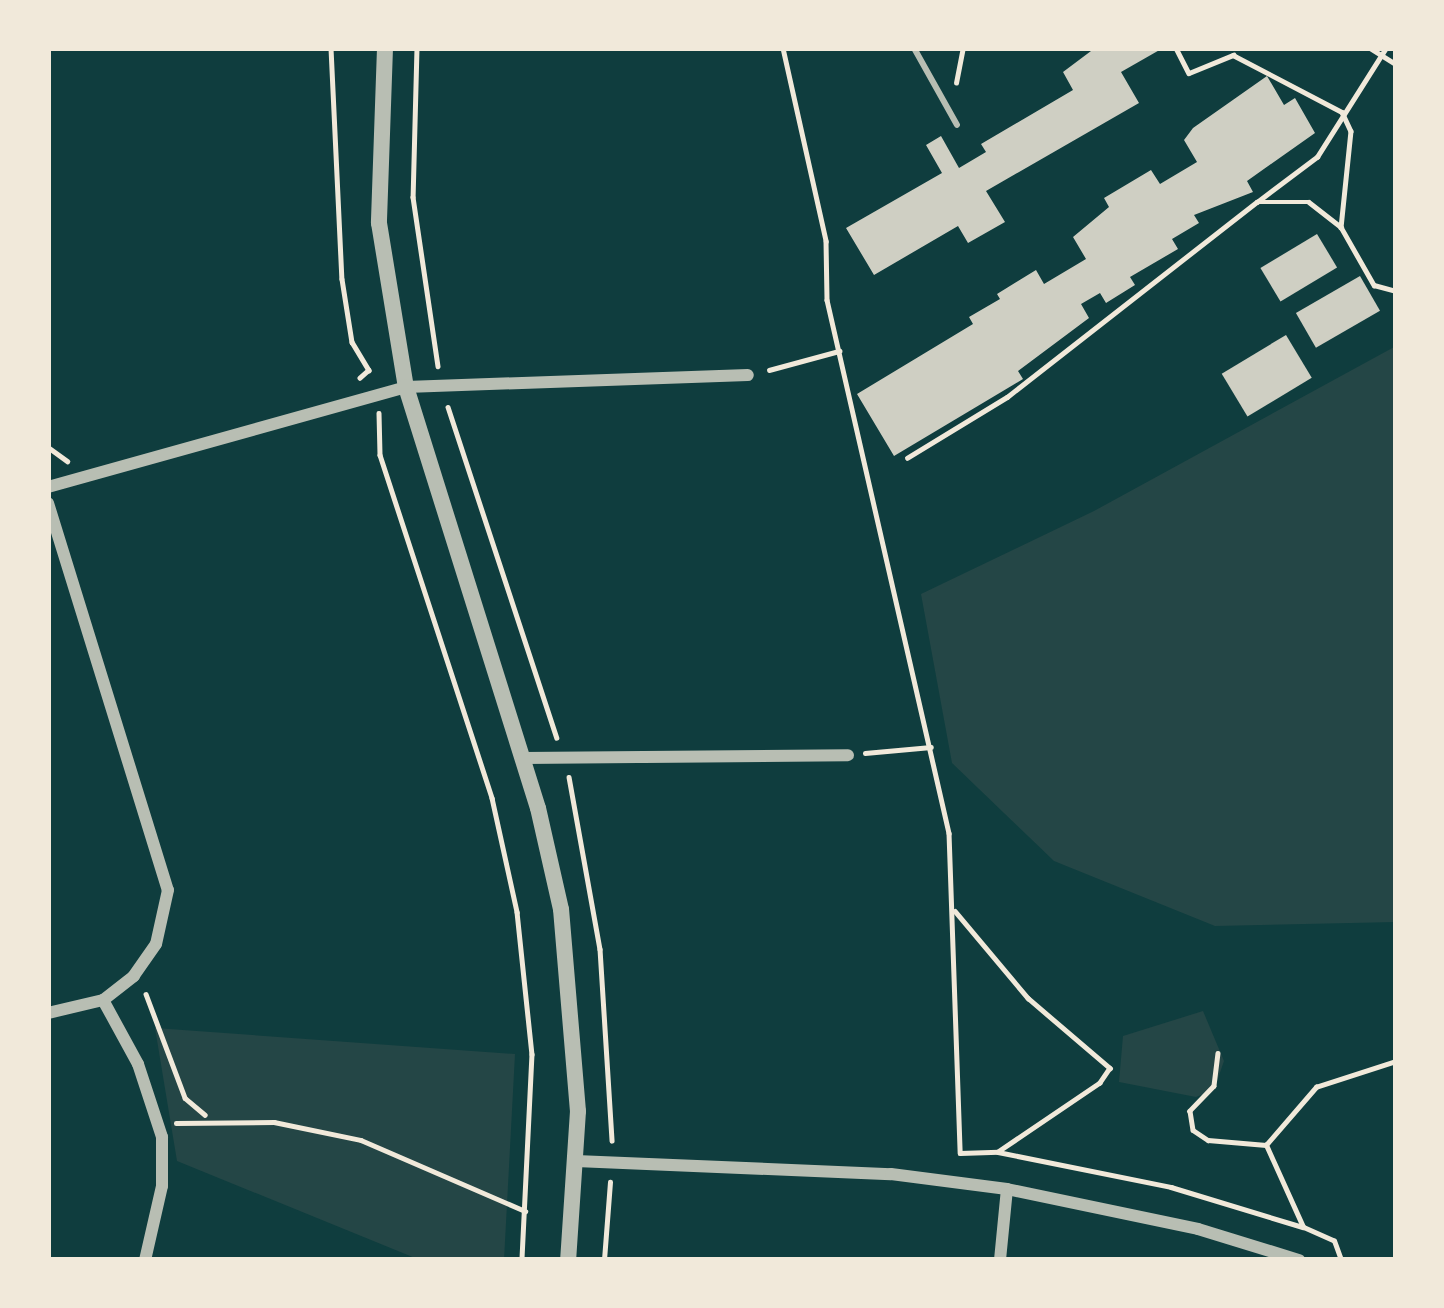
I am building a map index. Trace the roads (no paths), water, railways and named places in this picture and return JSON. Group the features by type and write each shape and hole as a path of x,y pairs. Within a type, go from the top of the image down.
{"street":[{"path":"370,48 379,75"},
{"path":"385,48 379,75 380,223 406,387 523,758 561,909 572,989 576,1161 568,1260"},
{"path":"48,487 406,387 748,375"},
{"path":"48,503 168,890 156,944 103,1000 48,1012"},
{"path":"523,758 848,755"},
{"path":"103,1000 159,1126 162,1186 145,1260"},
{"path":"576,1161 891,1174 1007,1189 1299,1260"},
{"path":"1000,1260 1007,1189"}],"lane":[{"path":"914,48 957,125"}]}
